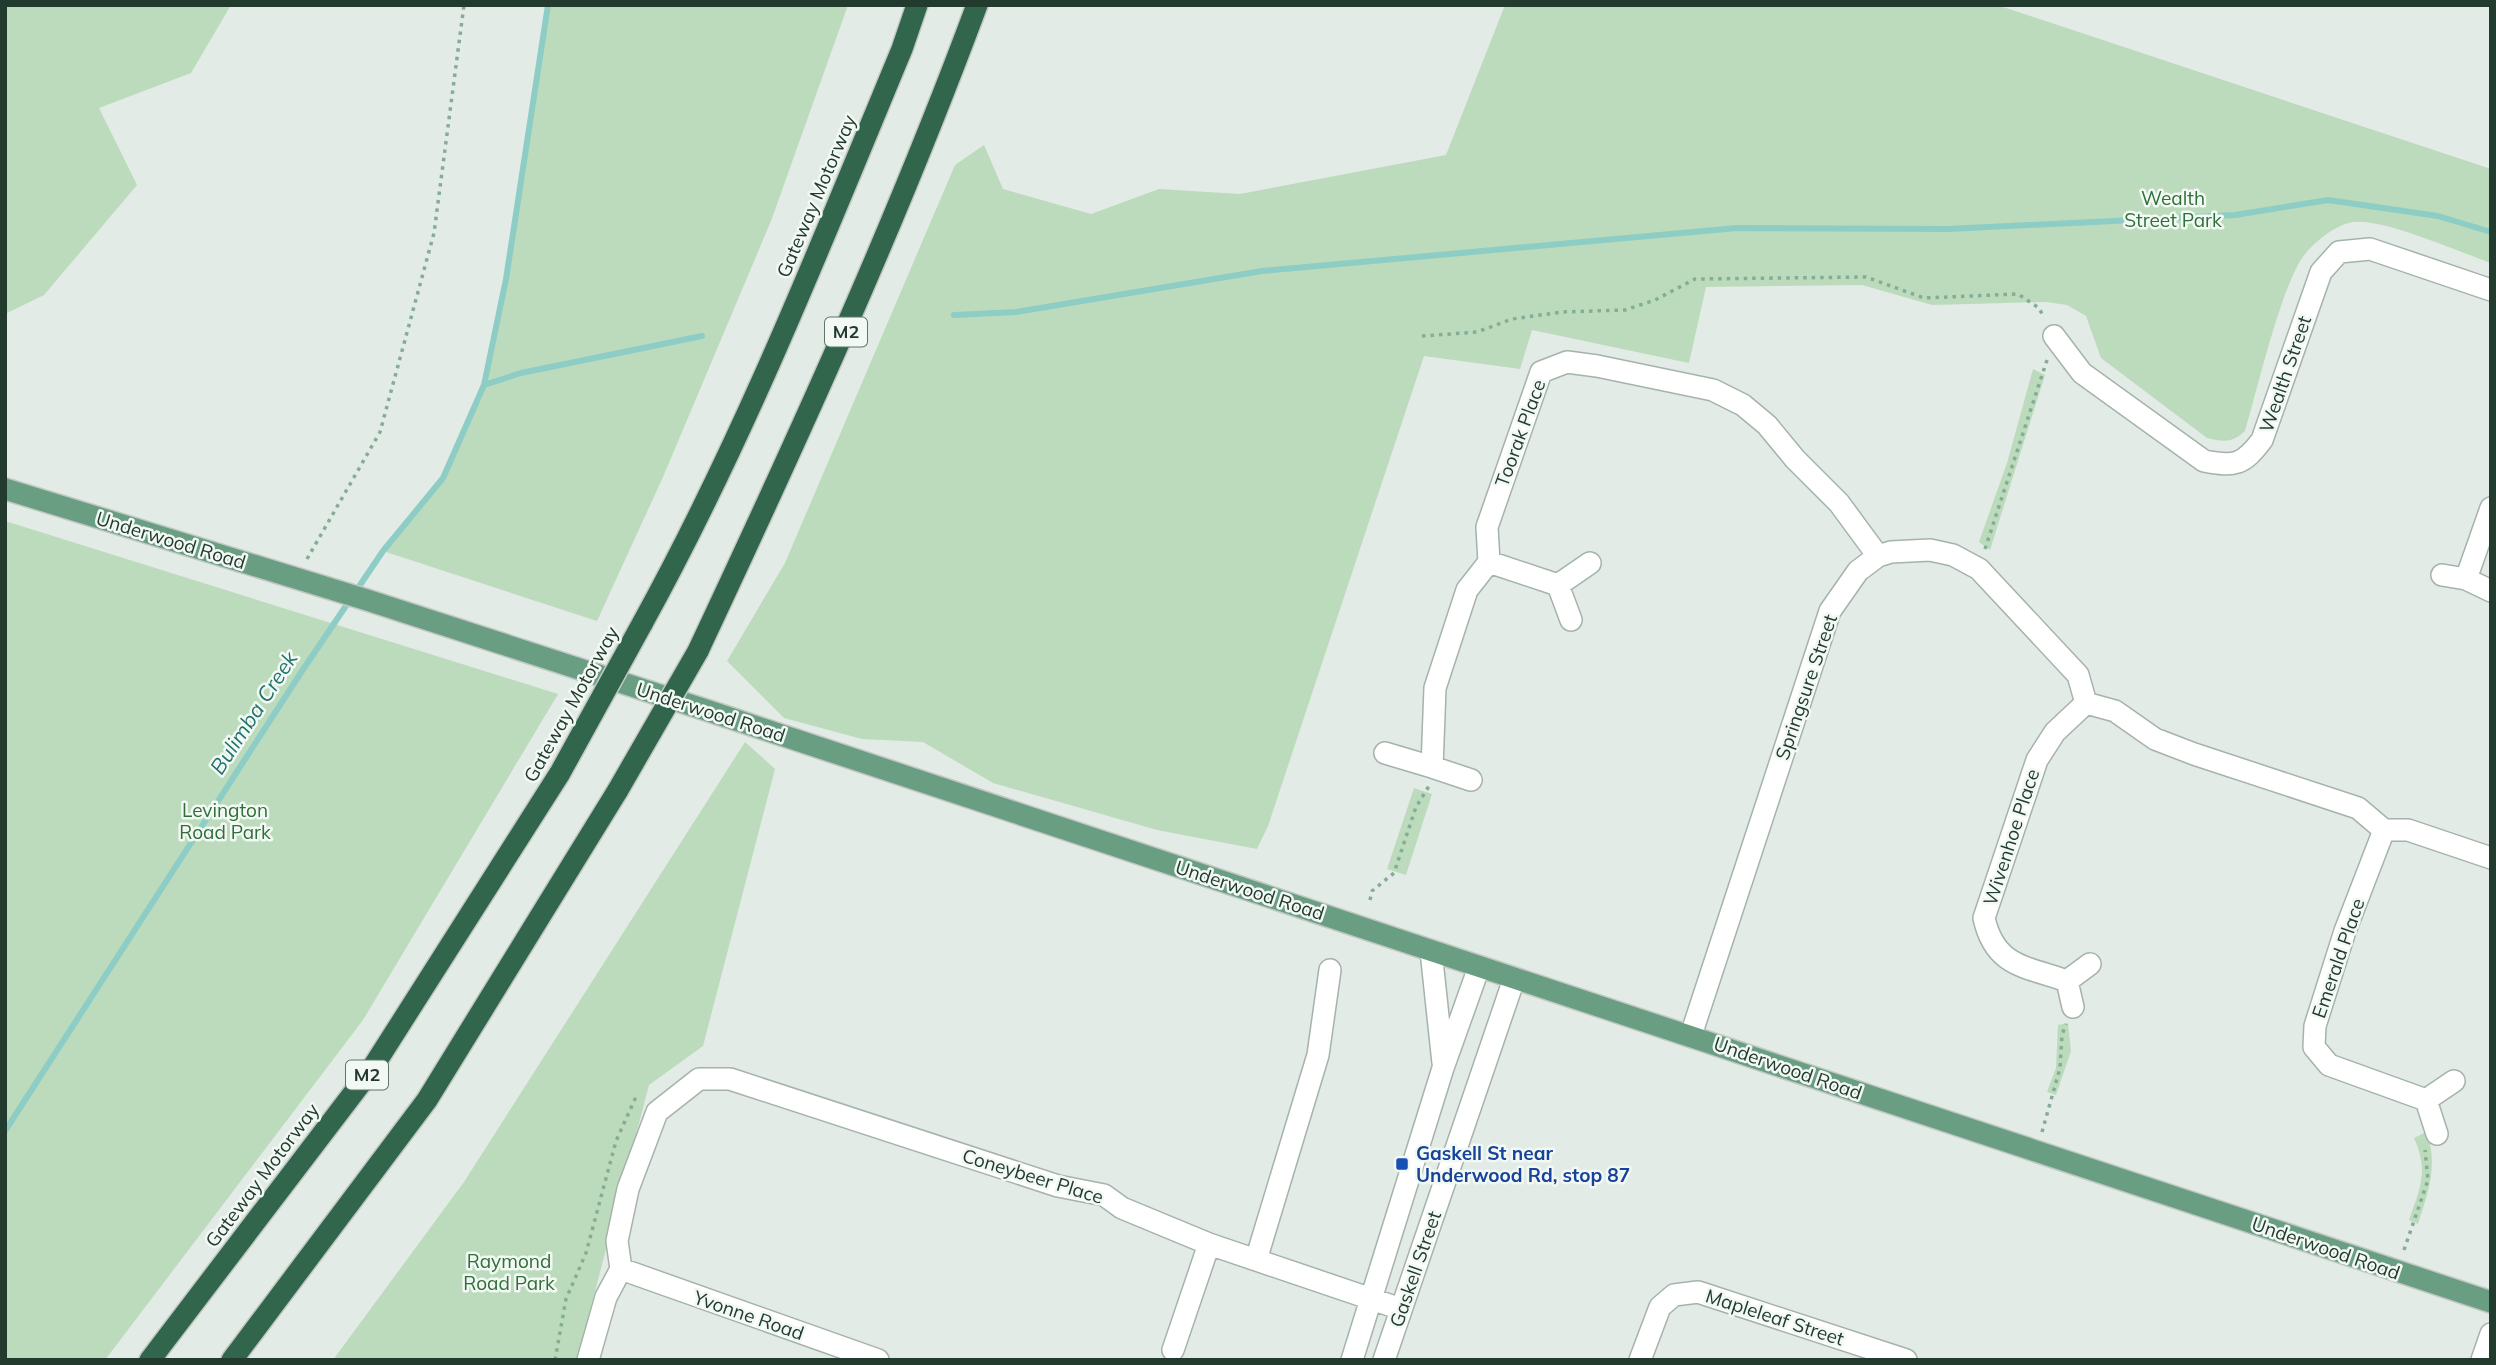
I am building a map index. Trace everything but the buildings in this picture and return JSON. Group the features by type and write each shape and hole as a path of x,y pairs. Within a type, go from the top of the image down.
{"highway":[{"name":"Gateway Motorway","path":"150,1360 371,1070 560,773 692,534 771,363 902,49 917,5"},
{"name":"M2","path":"232,1360 427,1100 618,790 698,651 832,364 930,132 977,5"}],"main road":[{"name":"Underwood Road","path":"5,489 367,600 1691,1035 2491,1302"}],"street":[{"name":"Wealth Street","path":"2054,337 2082,373 2204,461 2226,466 2247,460 2262,440 2321,272 2339,252 2370,249 2491,290"},
{"name":"Toorak Place","path":"1489,562 1487,527 1541,372 1567,362 1713,390 1744,405 1767,425 1795,459 1839,503 1878,556"},
{"path":"2466,579 2491,508"},
{"path":"1878,556 1891,552 1930,550 1953,555 1979,569 2078,675 2086,703 2115,710 2155,739 2358,808 2384,830 2408,830 2491,858"},
{"name":"Springsure Street","path":"1691,1035 1830,611 1858,570 1878,556"},
{"path":"1432,767 1435,688 1467,590 1489,562 1558,585"},
{"path":"1558,585 1590,564"},
{"path":"2442,575 2466,579 2491,591"},
{"path":"1558,585 1571,620"},
{"name":"Wivenhoe Place","path":"2067,981 2001,957 1989,938 1984,918 2037,760 2055,732 2086,703"},
{"path":"1385,753 1471,780"},
{"name":"Emerald Place","path":"2384,830 2346,931 2315,1026 2314,1046 2329,1065 2426,1100"},
{"name":"Gaskell Street","path":"1431,951 1443,1068"},
{"path":"2073,1007 2067,981 2090,964"},
{"name":"Gaskell Street","path":"1352,1360 1443,1068 1479,967"},
{"path":"1256,1260 1318,1055 1330,971"},
{"name":"Gaskell Street","path":"1384,1360 1514,979"},
{"name":"Coneybeer Place","path":"657,1112 699,1079 730,1079 1058,1185 1104,1195 1122,1208 1209,1244 1401,1309"},
{"path":"2437,1134 2426,1100 2454,1081"},
{"path":"588,1360 606,1297 621,1269 617,1241 628,1189 657,1112"},
{"path":"1173,1350 1209,1244"},
{"name":"Yvonne Road","path":"621,1269 878,1360"},
{"name":"Mapleleaf Street","path":"1640,1360 1660,1307 1674,1295 1698,1292 1906,1360"},
{"path":"2482,1360 2491,1334"}],"path":[{"path":"296,579 380,432 433,233 464,5"},
{"path":"1422,336 1477,332 1512,319 1537,315 1625,310 1655,300 1695,279 1866,277 1924,298 2018,294 2039,309 2054,337 1979,569"},
{"path":"1370,900 1372,891 1394,873 1416,807 1426,794 1432,767"},
{"path":"2036,1151 2060,1068 2062,1035 2073,1007"},
{"path":"555,1360 566,1300 586,1252 616,1141 635,1099 657,1112"},
{"path":"2396,1272 2428,1180 2423,1141 2437,1134"}],"green space":[{"path":"5,5 231,5 191,73 99,108 137,185 44,295 5,314"},
{"path":"548,5 848,5 771,221 663,477 597,621 383,551 443,478 484,385 506,279"},
{"name":"Wealth Street Park","path":"1505,5 1997,5 2491,169 2491,263 2402,230 2367,222 2339,226 2326,234 2305,254 2296,268 2279,312 2245,431 2228,440 2207,438 2101,358 2086,316 2067,305 2046,302 1932,305 1862,285 1706,287 1689,363 1532,330 1520,369 1424,356 1268,826 1257,849 1157,830 993,783 923,742 862,739 784,718 727,661 785,563 955,165 984,145 1003,189 1091,214 1159,189 1240,194 1446,155"},
{"path":"2033,369 2045,375 1990,550 1979,542 2007,463"},
{"name":"Levington Road Park","path":"5,521 558,694 363,1020 105,1360 5,1360"},
{"name":"Raymond Road Park","path":"745,742 775,769 703,1046 649,1085 577,1360 333,1360 464,1182"},
{"path":"1414,788 1432,794 1406,875 1387,869"},
{"path":"2068,1023 2071,1051 2056,1095 2047,1092 2056,1068 2058,1025"},
{"path":"2426,1132 2432,1167 2418,1224 2409,1220 2422,1170 2414,1138"}],"waterway":[{"name":"Bulimba Creek","path":"5,1131 302,671 383,551 443,478 484,385 506,279 548,5"},
{"path":"954,315 1016,312 1262,271 1737,228 1948,229 2235,215 2328,200 2438,216 2491,232"},
{"path":"484,385 521,373 702,336"}],"place":[{"name":"Gaskell St near Underwood Rd, stop 87","path":"1402,1164"}]}
